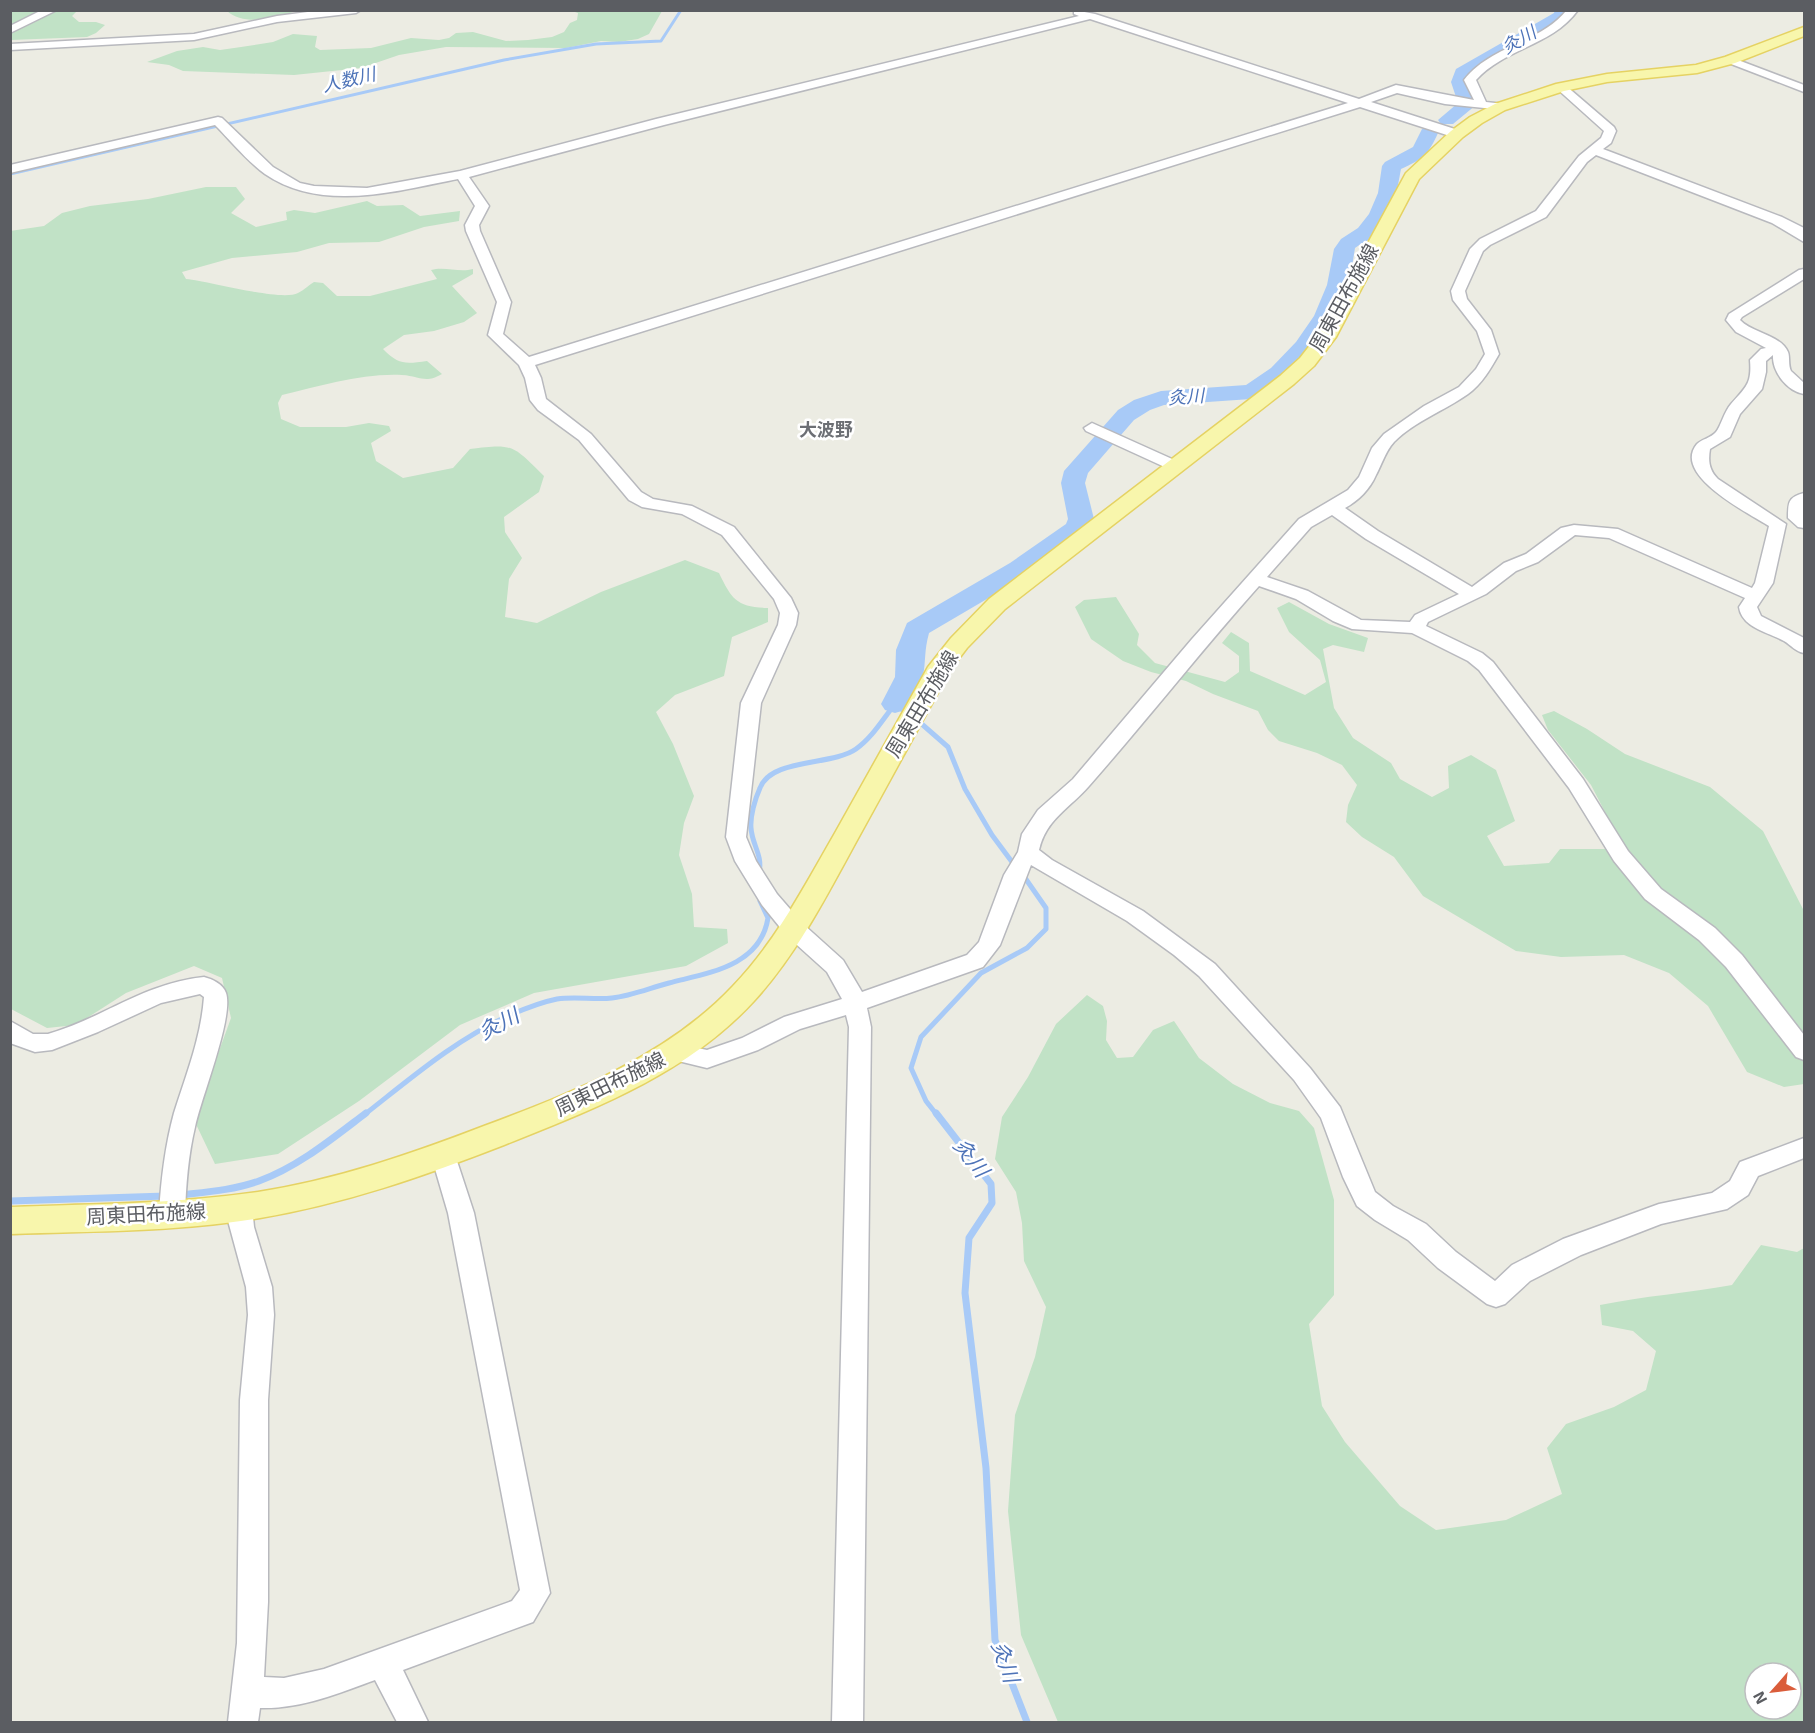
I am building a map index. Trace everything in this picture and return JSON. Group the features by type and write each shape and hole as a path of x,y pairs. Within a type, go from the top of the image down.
{"main road":[{"name":"周東田布施線","path":"10,1221 172,1202 239,1208 312,1194 363,1181 443,1155 600,1093 674,1052 707,1028 744,993 794,930 940,667 959,643 997,604 1287,380 1317,350 1412,177 1457,134 1500,107 1561,87 1607,78 1680,72 1730,60 1804,32"}],"street":[{"path":"10,30 52,10"},
{"path":"10,47 213,35 277,19 356,10"},
{"path":"1074,10 1457,134"},
{"path":"1478,103 1470,80 1475,73 1490,62 1551,30 1568,19 1573,10"},
{"path":"10,169 218,121 268,170 297,186 314,190 367,192 461,175 660,122 1090,16"},
{"path":"1730,60 1804,89"},
{"path":"674,1052 707,1059 750,1044 792,1023 887,993 975,961 989,945 1032,834 1045,815 1080,784 1198,643 1305,523 1354,494 1367,478 1380,448 1390,437 1430,409 1464,390 1482,371 1492,354 1490,345 1484,330 1460,300 1458,291 1477,249 1485,242 1541,214 1583,159 1608,140 1610,131 1561,87"},
{"path":"525,363 1079,192 1359,103 1396,89 1459,102 1500,107"},
{"path":"1595,150 1777,220 1799,231 1804,237"},
{"path":"461,175 482,206 472,225 473,231 504,302 495,335 525,363 533,378 538,400 585,437 635,496 648,503 694,513 728,531 782,598 789,613 787,625 751,703 736,837 740,852 778,912 794,930 839,970 855,1002 860,1027 847,1722"},
{"path":"1804,273 1736,314 1733,320 1735,325 1766,339 1778,349 1781,353 1779,363 1782,370 1804,390"},
{"path":"1778,349 1762,355 1758,360 1760,376 1754,389 1727,421 1724,434 1703,447 1700,457 1703,474 1712,482 1778,524 1764,584 1748,607 1753,619 1793,638 1804,648"},
{"path":"1094,429 1175,466"},
{"path":"1804,498 1796,502 1796,518 1804,523"},
{"path":"1333,508 1372,535 1453,584 1472,592"},
{"path":"1416,628 1421,619 1468,597 1510,567 1533,558 1567,532 1574,530 1612,533 1755,596"},
{"path":"1256,579 1302,595 1339,617 1358,625 1416,628 1475,657 1486,666 1576,784 1621,856 1653,894 1707,934 1734,961 1804,1051"},
{"path":"1022,862 1045,865 1135,916 1182,949 1206,970 1302,1074 1332,1114 1355,1177 1366,1199 1384,1213 1417,1232 1447,1260 1496,1296 1521,1273 1572,1248 1659,1214 1718,1202 1739,1188 1749,1169 1804,1148"},
{"path":"10,1030 18,1037 39,1043 69,1035 145,999 186,986 204,985 215,994 215,1018 186,1117 172,1202"},
{"path":"248,1692 284,1693 324,1684 522,1612 535,1593 461,1213 443,1155"},
{"path":"239,1208 240,1223 259,1287 260,1314 254,1401 254,1534 248,1692 243,1722"},
{"path":"386,1661 388,1674 413,1722"}],"green space":[{"path":"13,10 77,11 72,16 79,22 96,22 105,25 87,37 11,40 10,12"},
{"path":"227,11 295,11 260,20 251,20 234,16"},
{"path":"572,11 662,11 649,34 638,39 619,42 601,41 566,48 446,47 399,55 361,68 294,75 183,71 169,65 147,62 177,51 203,47 220,50 241,47 273,42 293,34 317,36 315,47 320,50 371,48 411,38 439,40 449,38 456,33 473,32 506,41 528,40 552,37 564,32 570,23 577,20 578,13"},
{"path":"206,187 236,187 245,199 231,213 256,227 287,220 286,212 294,210 315,213 367,201 377,206 403,205 420,216 460,211 459,221 424,227 379,242 329,243 297,252 232,258 182,272 186,279 261,293 289,295 298,293 314,282 323,283 337,296 370,296 437,279 431,270 473,269 473,274 452,286 477,313 464,322 434,331 404,335 383,349 398,361 413,363 427,361 442,374 431,379 402,375 356,378 282,395 278,403 281,419 300,427 346,427 369,423 389,426 391,431 371,443 376,461 403,478 453,468 470,449 505,447 526,458 544,476 539,492 504,517 505,532 522,558 509,579 505,617 537,623 601,592 685,560 719,573 732,596 742,604 768,608 768,622 732,637 724,676 675,695 656,712 673,744 694,796 684,823 679,855 692,894 694,927 727,929 728,943 686,966 534,993 460,1025 359,1101 278,1154 215,1164 194,1120 231,1018 222,978 194,966 126,993 76,1025 47,1028 11,1009 10,231 44,226 62,213 90,206 148,199"},
{"path":"1116,597 1139,634 1137,645 1155,663 1225,682 1239,672 1239,656 1222,643 1231,632 1249,643 1250,671 1305,695 1326,682 1320,660 1289,632 1277,608 1289,602 1329,624 1368,638 1364,652 1333,645 1323,649 1334,708 1353,738 1391,763 1400,779 1432,797 1449,788 1448,766 1471,755 1496,770 1515,821 1487,836 1504,866 1549,863 1560,849 1605,849 1620,841 1591,785 1548,730 1542,715 1554,711 1625,754 1710,787 1763,831 1804,911 1804,1084 1784,1087 1747,1072 1708,1006 1669,973 1624,955 1561,957 1516,951 1423,896 1394,857 1362,837 1346,822 1348,805 1357,785 1342,765 1317,753 1279,741 1268,730 1258,711 1186,681 1151,672 1123,661 1091,639 1075,607 1084,600"},
{"path":"1087,995 1103,1006 1107,1021 1106,1040 1117,1058 1133,1057 1153,1030 1174,1021 1199,1058 1233,1084 1270,1103 1299,1111 1314,1128 1334,1200 1334,1295 1309,1324 1322,1406 1345,1442 1400,1506 1436,1530 1506,1520 1562,1494 1547,1448 1566,1424 1614,1407 1646,1390 1656,1351 1633,1331 1602,1325 1600,1305 1732,1285 1761,1245 1797,1252 1804,1248 1804,1722 1058,1722 1021,1635 1008,1511 1015,1415 1035,1357 1046,1307 1024,1261 1022,1223 1016,1192 995,1159 1002,1117 1028,1077 1056,1024"}],"waterway":[{"name":"人数川","path":"10,174 504,60 596,44 661,41 681,10"},
{"name":"灸川","path":"1447,120 1467,105 1460,82 1462,73 1561,16 1563,10"},
{"name":"灸川","path":"895,704 909,677 910,650 917,629 1019,569 1077,528 1081,519 1073,483 1076,471 1126,415 1142,405 1161,398 1251,392 1265,384 1292,361 1325,316 1339,280 1342,253 1346,245 1363,234 1382,209 1388,193 1392,166 1414,156 1421,150 1429,133"},
{"name":"灸川","path":"759,873 760,861 752,834 751,818 758,792 766,778 789,767 832,758 856,749 872,734 895,704 908,714"},
{"name":"灸川","path":"916,719 948,747 965,789 992,835 1015,866"},
{"name":"灸川","path":"937,1115 926,1101 911,1068 921,1037 981,973 1027,948 1046,929 1046,908 1023,875"},
{"name":"灸川","path":"364,1115 452,1048 515,1013 557,999 626,996 730,965 754,947 763,934 768,918 760,901"},
{"name":"灸川","path":"181,1195 240,1187 273,1175 315,1151 366,1113"},
{"name":"灸川","path":"936,1113 991,1184 992,1203 969,1238 965,1293 986,1468 995,1640 1027,1722"},
{"name":"灸川","path":"10,1201 166,1196"}],"district":[{"name":"大波野","path":"826,430"}]}
